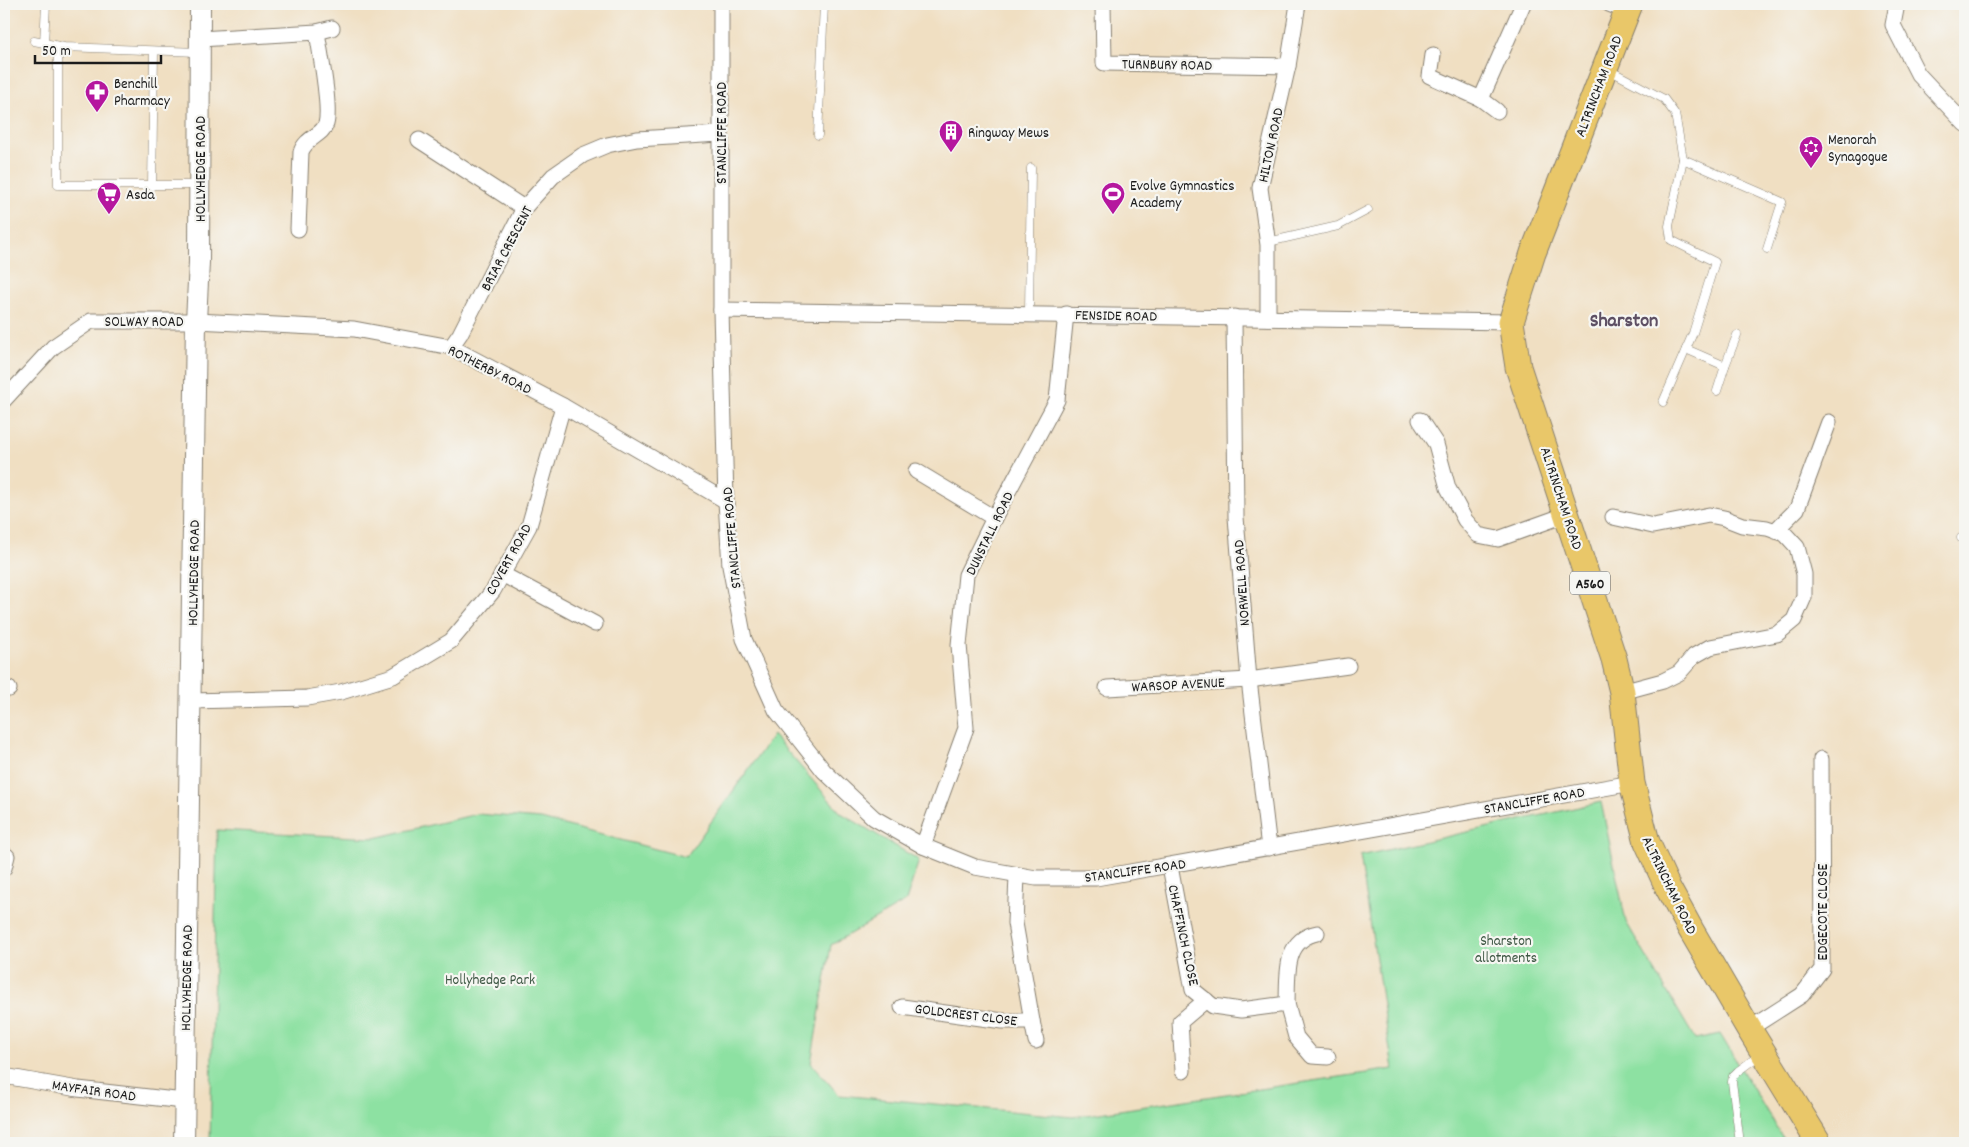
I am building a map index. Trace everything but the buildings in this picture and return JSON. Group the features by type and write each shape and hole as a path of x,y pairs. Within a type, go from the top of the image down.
{"main road":[{"name":"ALTRINCHAM ROAD","path":"1622,6 1605,68 1533,253 1511,322 1518,367 1603,622 1622,692 1632,783 1647,842 1668,888 1749,1029 1819,1143"}],"street":[{"name":"HOLLYHEDGE ROAD","path":"184,1143 196,321 200,185 200,4"},
{"name":"STANCLIFFE ROAD","path":"721,4 721,310 726,501 730,566 744,639 776,710 824,771 874,818 923,846 975,867 1036,878 1096,878 1632,783"},
{"name":"TURNBURY ROAD","path":"1103,4 1104,63 1288,66"},
{"name":"HILTON ROAD","path":"1268,318 1268,242 1260,188 1288,66 1298,4"},
{"path":"1481,99 1523,4"},
{"path":"1896,4 1893,25 1918,74 1962,115"},
{"path":"200,46 325,30 326,126 304,143 301,152 298,230"},
{"path":"1433,55 1424,76 1481,99 1497,111"},
{"name":"BRIAR CRESCENT","path":"451,347 460,334 524,208 553,176 583,155 607,145 638,139 720,134"},
{"path":"419,140 524,208"},
{"name":"FENSIDE ROAD","path":"721,310 1029,313 1511,322"},
{"name":"DUNSTALL ROAD","path":"923,846 966,728 959,645 966,575 1057,400 1066,314"},
{"name":"NORWELL ROAD","path":"1234,317 1236,517 1249,680 1269,848"},
{"name":"SOLWAY ROAD","path":"4,400 53,347 91,320 196,321"},
{"name":"ROTHERBY ROAD","path":"196,321 354,329 451,347 563,406 726,501"},
{"name":"COVERT ROAD","path":"191,701 307,698 341,692 393,676 452,641 493,591 528,526 563,406"},
{"path":"1420,420 1436,444 1448,488 1465,520 1478,535 1498,539 1568,514"},
{"path":"1775,531 1797,509 1829,422"},
{"path":"916,471 994,518"},
{"path":"1613,517 1654,526 1709,515 1742,525 1767,528 1785,534 1797,547 1804,574 1804,597 1794,620 1777,634 1710,647 1694,656 1679,673 1663,681 1622,692"},
{"path":"502,574 594,624"},
{"name":"WARSOP AVENUE","path":"1107,688 1249,680 1348,666"},
{"name":"EDGECOTE CLOSE","path":"1749,1029 1802,996 1822,969 1821,759"},
{"name":"CHAFFINCH CLOSE","path":"1170,866 1193,990 1213,1006 1241,1010 1288,1004"},
{"name":"GOLDCREST CLOSE","path":"902,1007 1004,1021 1032,1021 1015,924 1017,876"},
{"path":"1317,933 1306,935 1294,947 1288,968 1288,1004 1296,1037 1312,1056 1328,1057"},
{"name":"CHAFFINCH CLOSE","path":"1183,1071 1180,1022 1206,1000"},
{"path":"1032,1021 1036,1041"},
{"name":"MAYFAIR ROAD","path":"4,1076 78,1089 184,1101"}],"lane":[{"path":"44,43 46,4"},
{"path":"818,135 824,4"},
{"path":"34,41 58,46 154,51 200,46"},
{"path":"58,46 58,185 200,185"},
{"path":"152,186 154,51"},
{"path":"1605,68 1664,99 1675,114 1683,159 1669,226 1671,240 1715,262 1686,349 1663,402"},
{"path":"1683,159 1782,202 1767,249"},
{"path":"1029,313 1031,168"},
{"path":"1268,242 1338,226 1368,210"},
{"path":"1717,390 1724,366 1737,335"},
{"path":"1686,349 1724,366"},
{"path":"1740,1143 1732,1082 1733,1076 1763,1052"}],"green space":[{"name":"Hollyhedge Park","path":"773,735 841,813 919,860 906,901 831,945 811,1063 839,1095 1073,1117 1393,1069 1360,856 1601,802 1626,922 1695,1039 1720,1034 1786,1143 210,1143 217,830 375,838 477,814 541,819 686,857"}],"place":[{"name":"Benchill Pharmacy","path":"97,113"},
{"name":"Ringway Mews","path":"951,153"},
{"name":"Menorah Synagogue","path":"1811,169"},
{"name":"Asda","path":"109,215"},
{"name":"Evolve Gymnastics Academy","path":"1113,215"}],"district":[{"name":"Sharston","path":"1624,319"}],"park label":[{"name":"Sharston allotments","path":"1506,948"}]}
